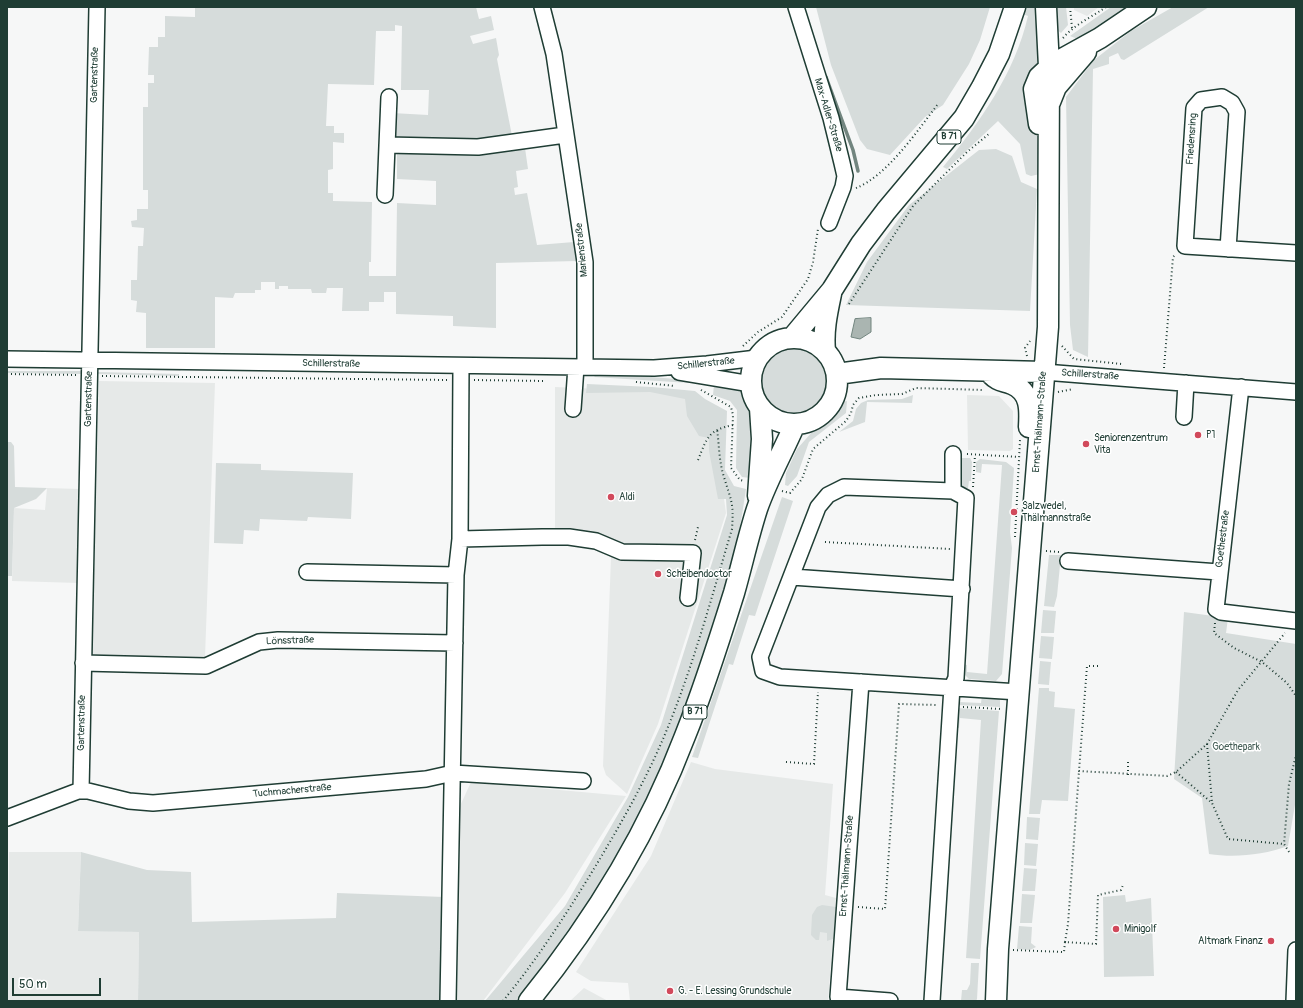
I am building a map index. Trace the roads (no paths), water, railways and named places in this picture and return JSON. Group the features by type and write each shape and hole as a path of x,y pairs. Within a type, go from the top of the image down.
{"main road":[{"name":"B 71","path":"792,338 832,290 861,244 886,211 964,118 994,63 1005,39 1015,7"},
{"path":"1051,65 1100,38 1146,7"},
{"path":"1046,13 1054,33 1072,44 1080,44 1100,38"},
{"name":"Ernst-Thälmann-Straße","path":"996,1001 998,949 1019,692 1023,547 1038,452 1048,328 1049,246 1047,153 1051,65 1046,13"},
{"path":"1049,105 1056,87 1070,69 1100,38"},
{"name":"Ernst-Thälmann-Straße","path":"1047,153 1040,127 1034,90 1039,77 1051,65"},
{"name":"B 71","path":"826,351 824,338 832,290"},
{"name":"B 71","path":"757,508 762,439 760,408 754,397 751,384 752,370 757,358 772,343 792,338 810,341 826,351 832,360 837,374"},
{"name":"Schillerstraße","path":"837,374 881,368 1044,372"},
{"path":"988,370 998,381 1012,384 1026,397 1030,406 1029,441 1038,452"},
{"path":"760,408 776,420 795,424 814,420 828,407 836,390 837,374"},
{"name":"B 71","path":"529,1001 577,937 607,891 644,825 685,738 734,593 757,508 795,424"}],"street":[{"name":"Gartenstraße","path":"81,791 96,7"},
{"name":"Marienstraße","path":"542,7 554,54 585,262 581,367 573,409"},
{"name":"Max-Adler-Straße","path":"796,7 838,141 844,176 843,187 829,223"},
{"path":"385,195 389,97"},
{"name":"Friedensring","path":"1222,97 1232,103 1237,112 1228,249 1185,246 1194,108 1201,100 1222,97"},
{"path":"387,145 478,147 565,135"},
{"path":"1228,249 1296,253"},
{"name":"Schillerstraße","path":"7,360 90,361 461,373 581,367 654,368 757,358"},
{"name":"Schillerstraße","path":"654,368 751,384"},
{"name":"Schillerstraße","path":"1044,372 1296,392"},
{"path":"448,1001 456,575 460,539 461,373"},
{"path":"1184,417 1186,383"},
{"name":"Goethestraße","path":"1241,387 1216,609 1221,612 1295,621"},
{"path":"953,454 953,492"},
{"path":"932,1001 950,706 952,688 956,678 966,498 953,492 844,486 828,495 818,507 760,657 763,671 780,677 819,679 952,688 1019,692"},
{"path":"460,539 569,537 596,541 622,552 693,553 688,598"},
{"path":"1068,561 1219,572"},
{"path":"307,572 456,575"},
{"path":"792,577 962,589"},
{"name":"Lönsstraße","path":"83,663 206,666 259,642 278,640 455,643"},
{"name":"Ernst-Thälmann-Straße","path":"861,682 838,997 890,1001"},
{"name":"Tuchmacherstraße","path":"81,791 129,801 153,803 453,776 583,782"},
{"path":"7,818 81,791"},
{"path":"1294,1001 1296,950"}],"waterway":[{"path":"826,77 853,150 858,171"}],"place":[{"name":"P1","path":"1198,435"},
{"name":"Seniorenzentrum Vita","path":"1086,444"},
{"name":"Aldi","path":"611,497"},
{"name":"Salzwedel, Thälmannstraße","path":"1014,512"},
{"name":"Scheibendoctor","path":"658,574"},
{"name":"Minigolf","path":"1116,929"},
{"name":"Altmark Finanz","path":"1271,941"},
{"name":"G. - E. Lessing Grundschule","path":"670,991"}],"park label":[{"name":"Goethepark","path":"1236,747"}]}
